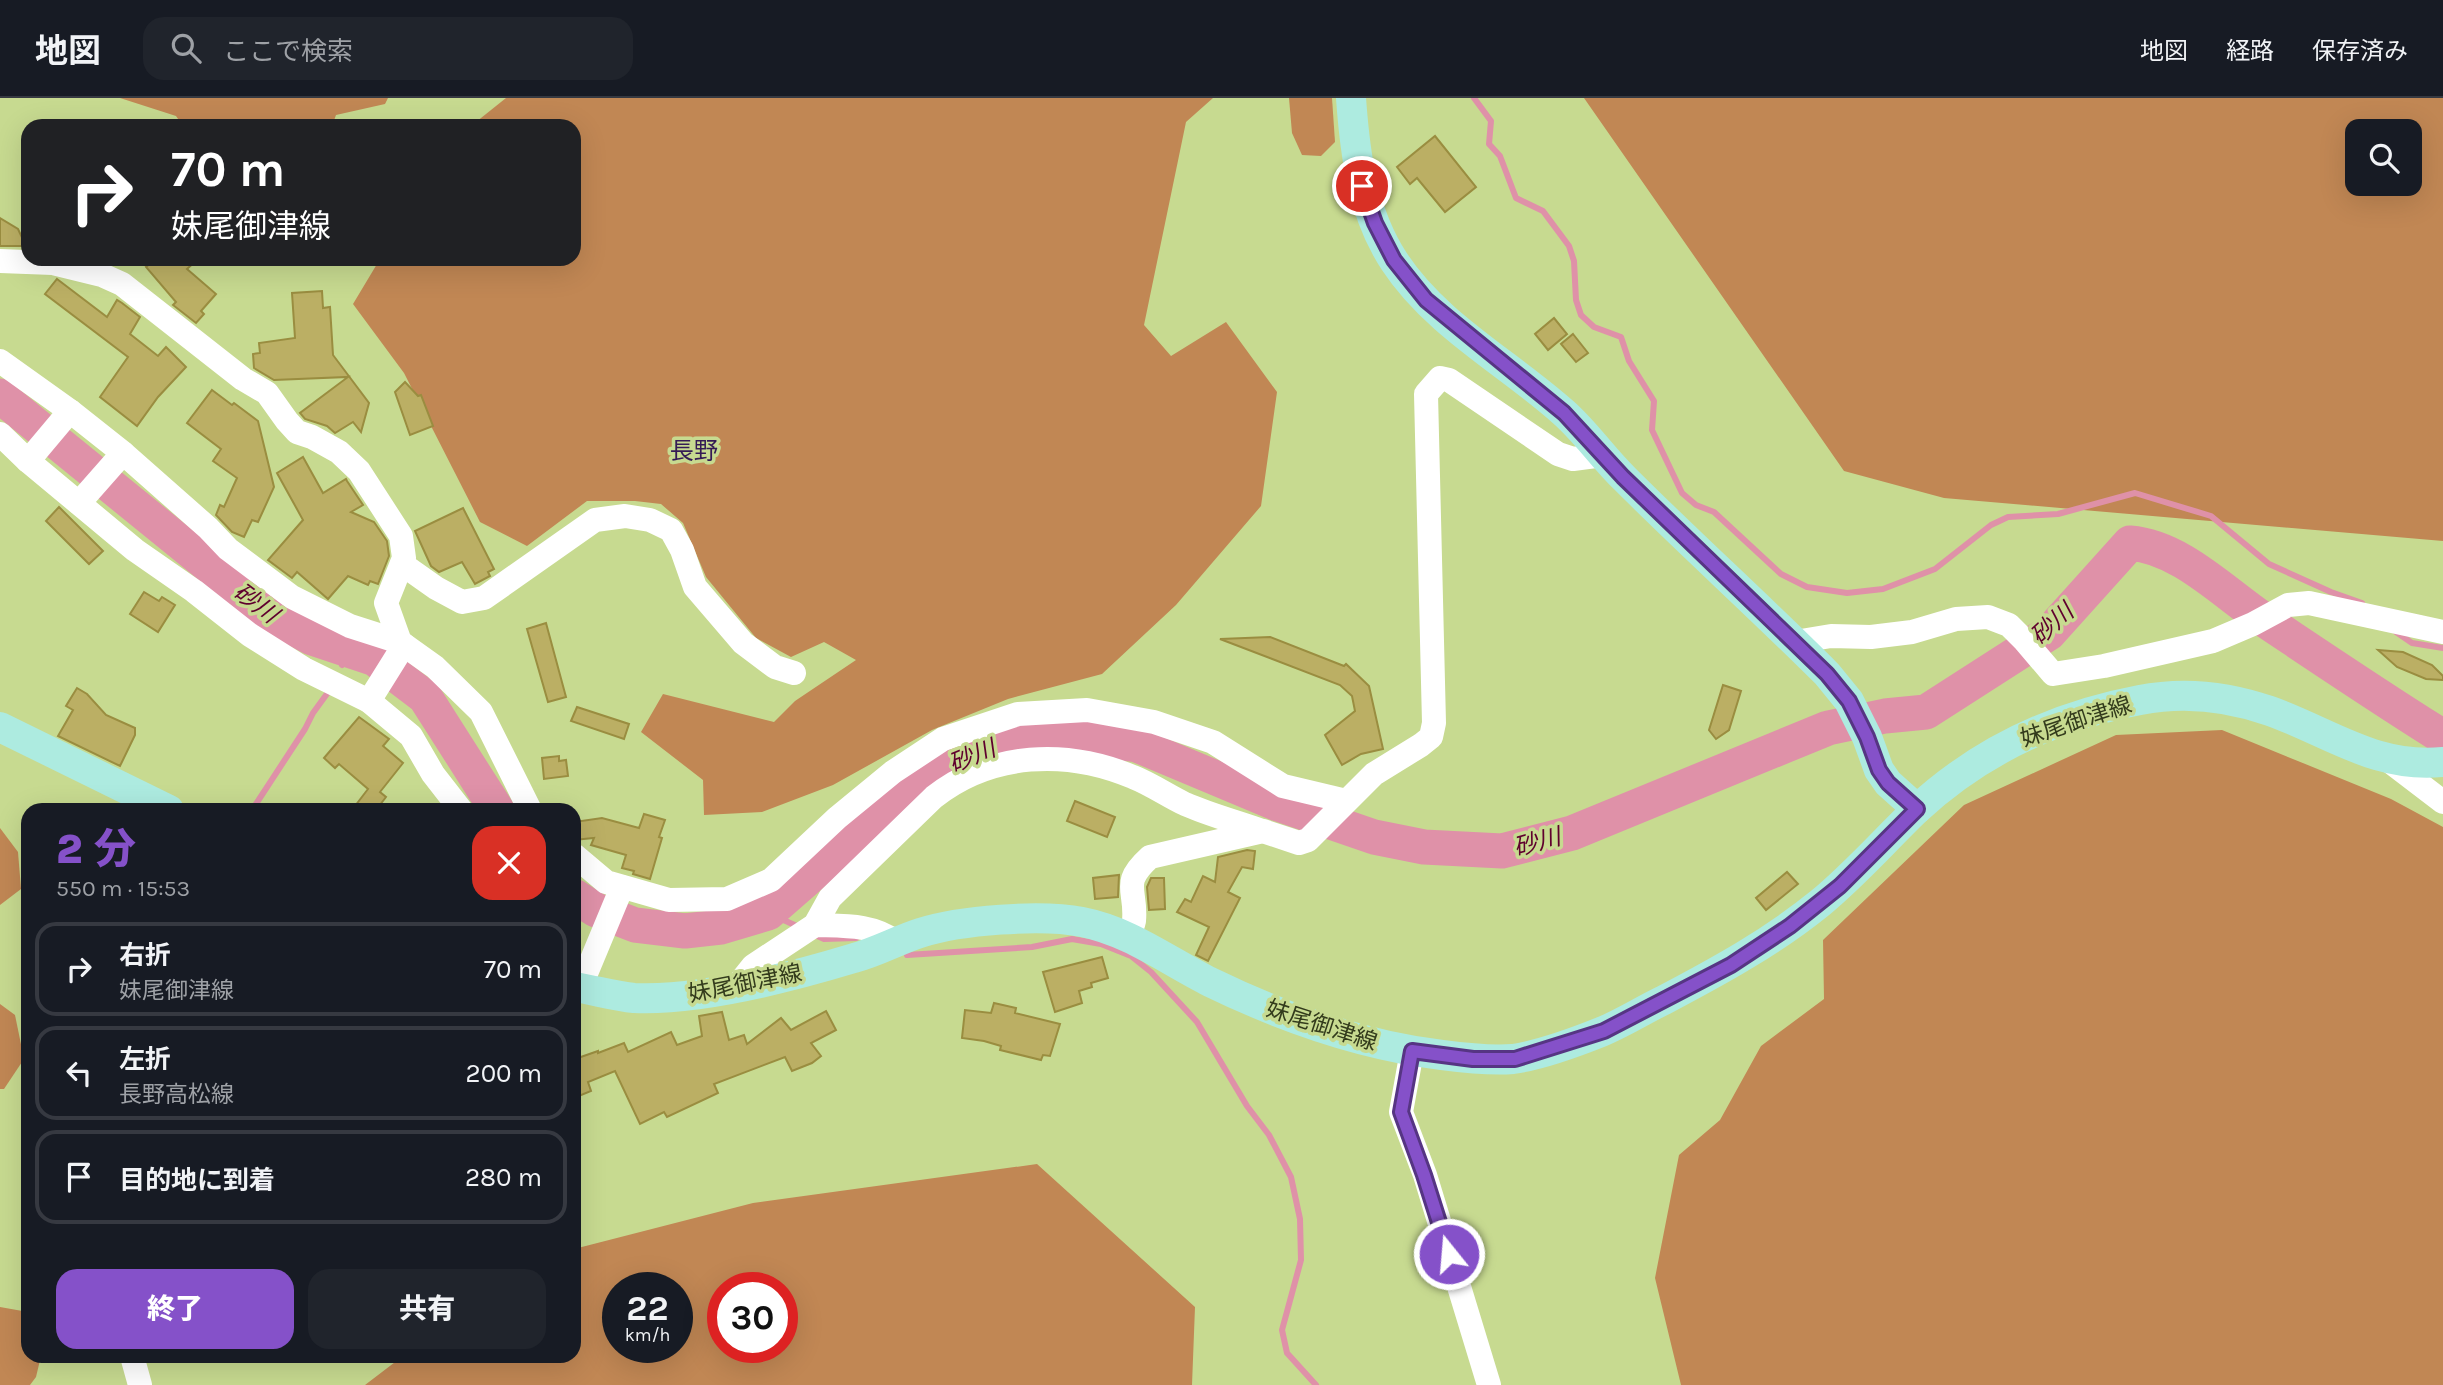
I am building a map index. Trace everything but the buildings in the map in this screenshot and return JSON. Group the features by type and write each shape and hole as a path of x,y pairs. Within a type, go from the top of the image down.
{"main road":[{"path":"1351,98 1355,155 1362,186 1375,223 1394,260 1426,300 1564,413 1623,477 1827,674 1849,701 1867,737 1879,770 1888,783 1917,809"},
{"name":"妹尾御津線","path":"581,989 633,998 687,996 783,977 855,958 925,931 993,919 1079,921 1117,932 1209,981 1286,1017 1359,1041 1473,1059 1515,1059 1604,1031 1731,965 1790,926 1840,886 1917,809 1964,771 2019,738 2092,711 2142,699 2188,694 2224,697 2271,711 2356,749 2388,760 2439,762"},
{"path":"0,727 155,803"}],"street":[{"path":"0,261 21,262"},
{"path":"65,266 102,275 122,284 243,379 267,393 297,432 339,452 359,471 401,536 404,558 386,603 402,643"},
{"path":"0,361 70,411 122,453 208,528 228,549 292,597 350,626 402,643 435,667 481,712 526,803"},
{"path":"737,986 753,967 815,925 830,898 934,797 952,783 981,771 1027,759 1057,757 1094,762 1134,777 1187,805 1300,843 1308,840 1374,774 1431,737 1434,723 1426,394 1431,386 1440,378 1449,380 1558,454 1573,459 1603,455"},
{"path":"28,461 70,411"},
{"path":"0,434 28,461 135,550 250,635 304,669 369,701 411,736 433,774 456,803"},
{"path":"79,503 122,453"},
{"path":"402,564 462,602 484,598 595,520 625,516 650,520 671,530 682,550 695,587 743,643 775,667 794,673"},
{"path":"1795,642 1831,636 1871,637 1913,632 1972,616 2009,625 2053,674 2104,666 2213,641 2288,605 2309,603 2443,632"},
{"path":"369,701 402,643"},
{"path":"581,861 606,882 669,900 727,899 771,880 837,818 893,772 943,739 1018,714 1087,710 1154,722 1213,742 1283,786 1346,802"},
{"path":"2388,760 2443,802"},
{"path":"1129,938 1134,920 1131,892 1133,877 1150,856 1262,831"},
{"path":"581,980 622,887"},
{"path":"815,925 856,926 887,935 895,942"},
{"path":"1412,1051 1401,1112 1424,1175 1489,1385"},
{"path":"134,1363 140,1385"}],"shaded area":[{"path":"120,98 388,98 385,104 336,115 335,119 178,119 176,116"},
{"path":"506,98 1213,98 1186,122 1144,325 1171,356 1226,322 1277,392 1261,506 1176,605 1102,674 1008,699 932,730 833,785 762,812 704,815 703,780 641,732 663,694 774,722 795,701 856,660 824,642 791,657 756,638 706,577 683,523 661,504 587,501 527,546 480,522 404,373 353,304 376,266 581,266 581,119 480,119"},
{"path":"1289,98 1332,98 1335,142 1321,156 1302,155 1292,133"},
{"path":"1584,98 2443,98 2443,541 1944,498 1844,471"},
{"path":"2222,730 2391,799 2443,827 2443,1385 1681,1385 1655,1278 1679,1155 1720,1120 1761,1046 1824,999 1823,940 1964,805 2116,735"},
{"path":"0,828 18,852 21,889 0,905"},
{"path":"0,1004 15,1015 21,1044 21,1064 4,1089 0,1089"},
{"path":"1037,1164 1195,1307 1192,1385 365,1385 394,1363 581,1363 581,1247 753,1203"},
{"path":"0,1307 21,1311 21,1363 39,1363 36,1377 30,1385 0,1385"}],"waterway":[{"path":"1474,98 1491,121 1489,144 1500,156 1516,198 1543,211 1569,246 1574,261 1576,300 1581,315 1594,327 1621,337 1629,361 1654,401 1652,430 1682,493 1696,505 1714,512 1781,574 1807,587 1847,593 1883,589 1935,569 1991,525 2008,517 2058,514 2135,493 2211,516 2269,564 2362,603"},
{"name":"砂川","path":"0,396 272,617 312,638 375,659 425,697 493,803"},
{"name":"砂川","path":"581,900 596,910 635,925 685,931 721,927 768,913 878,817 943,766 1002,743 1061,735 1137,745 1278,804 1374,837 1424,847 1502,851 1572,833 1828,728 1885,716 1926,712 2049,633 2130,543 2148,546 2184,562 2263,619 2443,737"},
{"path":"2396,632 2412,643 2443,648"},
{"path":"342,665 350,651"},
{"path":"257,803 329,691"},
{"path":"768,913 799,927"},
{"path":"815,935 824,939 856,938"},
{"path":"907,955 1032,947 1072,939 1101,944 1131,956 1151,972 1197,1022 1247,1106 1269,1135 1291,1177 1300,1219 1301,1260 1282,1330 1287,1353 1316,1385"}],"district":[{"name":"長野","path":"694,451"}],"route":[{"path":"1362,186 1375,223 1394,260 1426,300 1564,413 1623,477 1827,674 1849,701 1867,737 1879,770 1888,783 1917,809 1840,886 1790,926 1731,965 1604,1031 1515,1059 1473,1059 1412,1051 1401,1112 1449,1254"}]}
